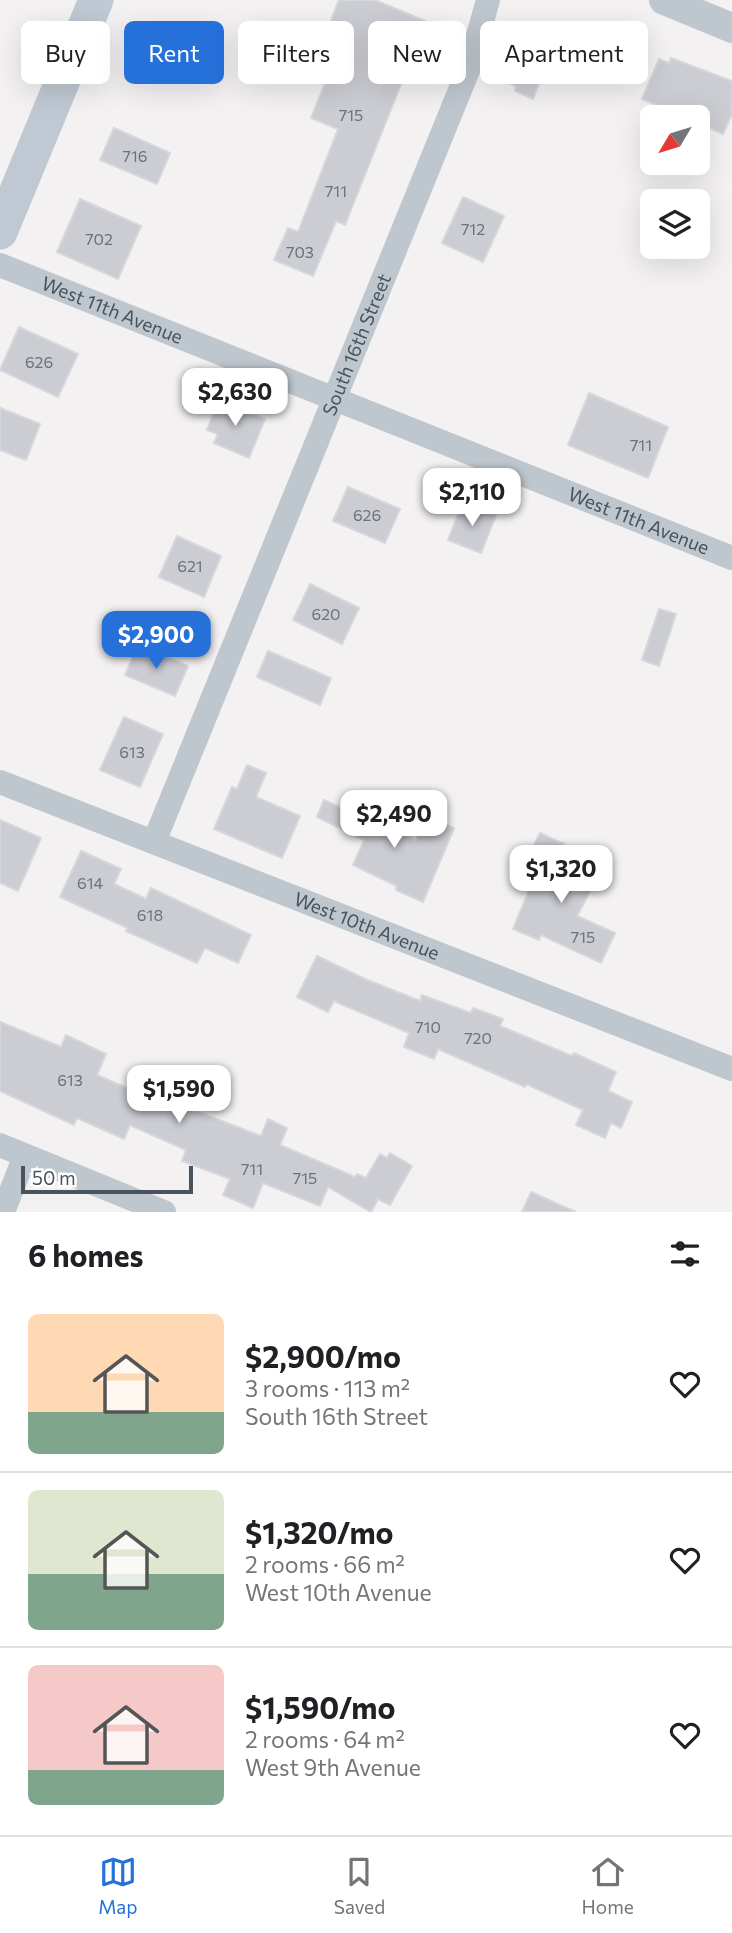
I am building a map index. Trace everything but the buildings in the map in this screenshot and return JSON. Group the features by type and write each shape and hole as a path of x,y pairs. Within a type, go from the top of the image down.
{"main road":[{"path":"0,232 96,0"}],"street":[{"name":"South 16th Street","path":"154,842 469,68 488,0"},
{"path":"664,0 732,28"},
{"name":"West 11th Avenue","path":"0,265 732,558"},
{"name":"West 10th Avenue","path":"0,782 732,1069"},
{"path":"0,1145 164,1212"},
{"path":"4,1212 25,1156"}]}
